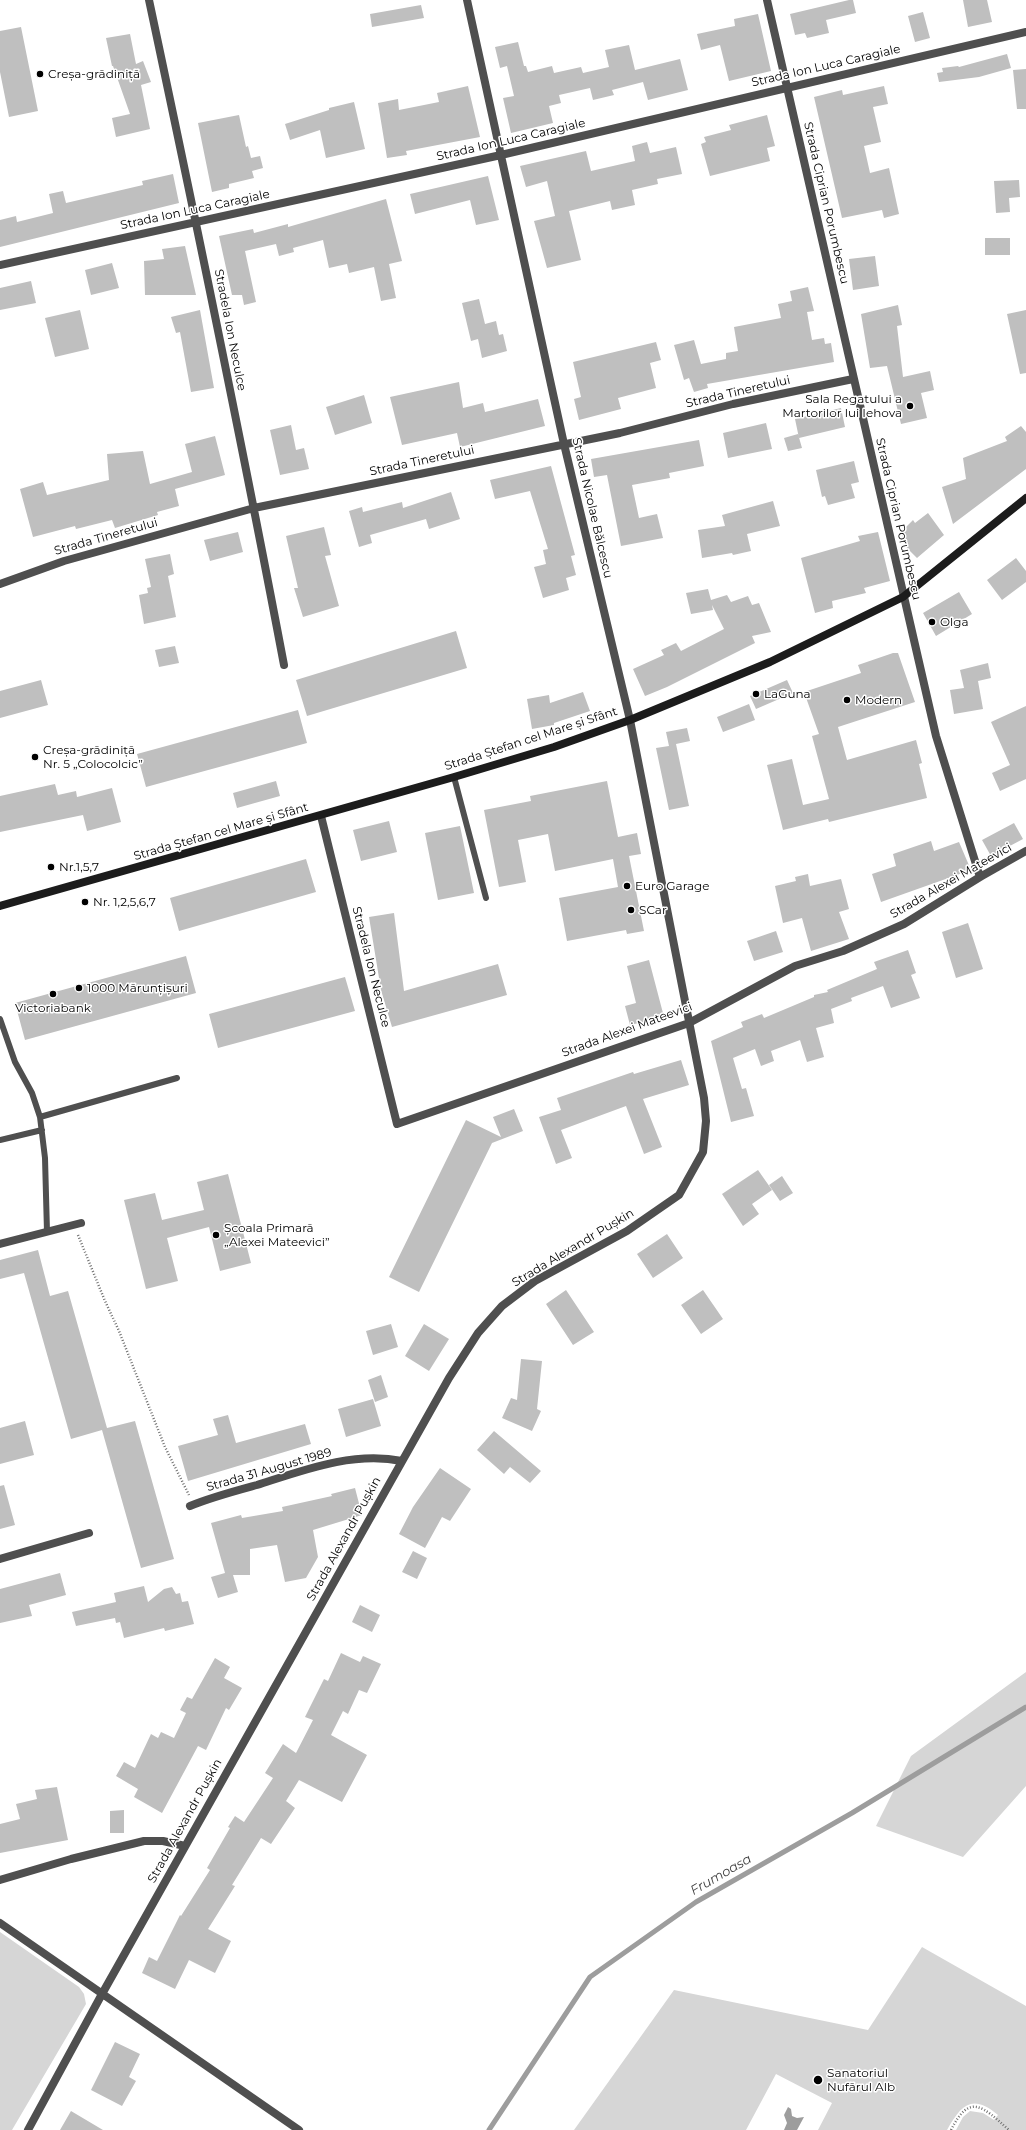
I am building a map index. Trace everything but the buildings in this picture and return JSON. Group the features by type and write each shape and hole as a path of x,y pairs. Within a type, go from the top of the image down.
{"main road":[{"name":"Strada Ștefan cel Mare și Sfânt","path":"0,906 454,777 554,747 630,720 770,662 903,597 1026,498"}],"street":[{"name":"Stradela Ion Neculce","path":"149,0 254,508 284,665"},
{"name":"Strada Nicolae Bălcescu","path":"467,0 564,444 630,720 689,1023"},
{"name":"Strada Ciprian Porumbescu","path":"767,0 936,736 980,877"},
{"name":"Strada Ion Luca Caragiale","path":"0,265 501,155 1026,32"},
{"name":"Strada Tineretului","path":"0,584 64,561 254,508 620,433 733,404 853,379"},
{"name":"Stradela Ion Neculce","path":"321,816 397,1124"},
{"name":"Strada Alexei Mateevici","path":"397,1124 689,1023 789,968 842,951 904,924 980,877 1026,851"},
{"name":"Strada Alexandr Pușkin","path":"28,2130 102,1994 402,1461 449,1378 478,1332 502,1306 535,1281 627,1231 679,1196 702,1152 706,1121 704,1098 689,1023"},
{"path":"0,1244 78,1224"},
{"name":"Strada 31 August 1989","path":"192,1505 315,1467 364,1457 383,1457 402,1461"},
{"path":"0,1559 89,1533"},
{"path":"0,1880 72,1859 144,1841 163,1841 185,1846"},
{"path":"0,1923 299,2130"}],"lane":[{"path":"454,777 486,898"},
{"path":"0,1019 15,1062 32,1093 40,1117 45,1158 47,1232"},
{"path":"40,1117 177,1078"},
{"path":"0,1140 42,1130"}],"path":[{"path":"78,1224 105,1301 119,1331 165,1447 192,1505"},
{"path":"951,2130 962,2111 968,2107 976,2106 996,2118 1009,2130"}],"shaded area":[{"path":"1026,1672 1026,1786 963,1857 876,1826 911,1756"},
{"path":"0,1932 79,1987 84,1994 86,2004 12,2130 0,2130"},
{"name":"Sanatoriul Nufărul Alb","path":"922,1947 1026,2006 1026,2130 956,2130 963,2117 970,2111 983,2113 994,2120 998,2115 989,2108 974,2103 962,2108 947,2130 818,2130 832,2103 776,2074 746,2130 574,2130 674,1990 868,2030"},
{"path":"788,2107 791,2109 792,2116 797,2118 804,2117 797,2130 784,2130 787,2123 784,2115"}],"waterway":[{"name":"Frumoasa","path":"489,2130 590,1977 696,1902 852,1813 1026,1707"}],"place":[{"name":"Creșa-grădiniță","path":"40,74"},
{"name":"Sala Regatului a Martorilor lui Iehova","path":"910,406"},
{"name":"Olga","path":"932,622"},
{"name":"LaGuna","path":"756,694"},
{"name":"Modern","path":"847,700"},
{"name":"Creșa-grădiniță Nr. 5 „Colocolcic”","path":"35,757"},
{"name":"Nr.1,5,7","path":"51,867"},
{"name":"Euro Garage","path":"627,886"},
{"name":"Nr. 1,2,5,6,7","path":"85,902"},
{"name":"SCar","path":"631,910"},
{"name":"1000 Mărunțișuri","path":"79,988"},
{"name":"Victoriabank","path":"53,994"},
{"name":"Școala Primară „Alexei Mateevici”","path":"216,1235"},
{"name":"Sanatoriul Nufărul Alb","path":"818,2080"}]}
